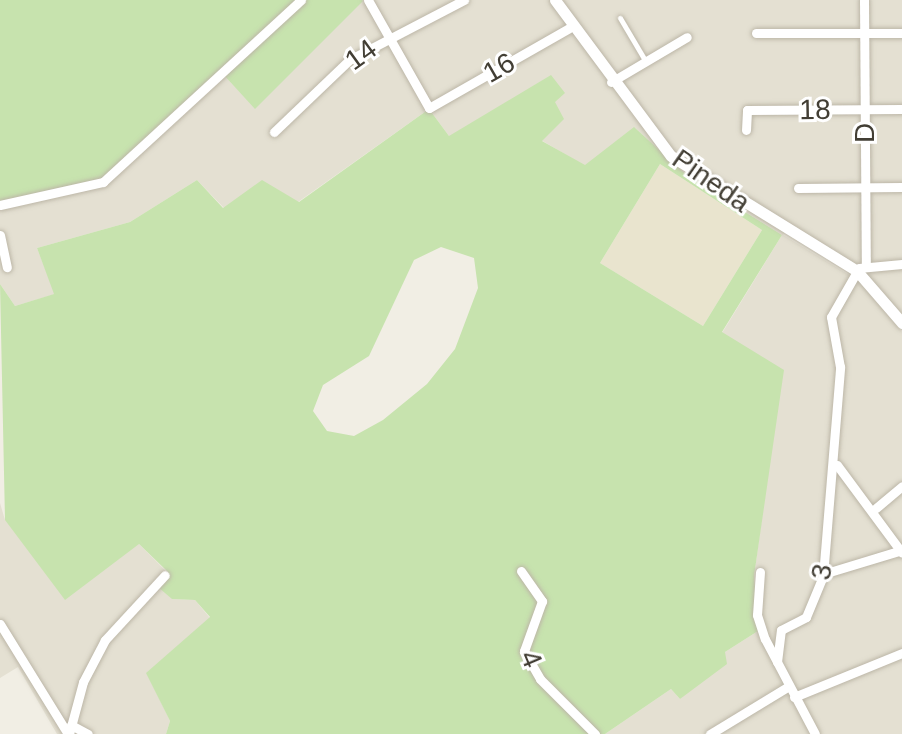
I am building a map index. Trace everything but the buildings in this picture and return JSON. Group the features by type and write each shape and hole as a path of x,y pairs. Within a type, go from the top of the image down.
{"street":[{"path":"0,205 103,182 301,0"},
{"path":"368,0 387,36"},
{"name":"14","path":"274,132 349,60 387,36 464,0"},
{"name":"Pineda","path":"555,0 569,28 610,83 694,176 861,268 902,323"},
{"name":"D","path":"861,268 865,188 864,0"},
{"name":"16","path":"387,36 429,108 569,28"},
{"path":"756,33 902,33"},
{"path":"610,83 687,37"},
{"name":"18","path":"746,130 747,110 902,109"},
{"path":"798,188 902,187"},
{"path":"0,235 7,267"},
{"path":"861,268 902,264"},
{"name":"3","path":"777,662 781,630 806,617 823,574 837,465 840,367 831,317 861,268"},
{"path":"823,574 901,551 876,508 837,465"},
{"path":"876,508 902,486"},
{"name":"4","path":"521,571 542,601 524,651 540,679 595,734"},
{"path":"760,572 757,615 794,697 815,734"},
{"path":"69,731 105,640 165,575"},
{"path":"0,624 69,731 88,734"},
{"path":"794,697 902,653"},
{"path":"710,734 789,686"}],"lane":[{"path":"620,18 646,63"}],"shaded area":[{"path":"362,0 902,0 902,317 856,266 787,226 783,235 867,286 902,332 902,734 605,734 671,689 680,699 725,652 758,631 754,576 765,495 722,333 782,235 690,178 635,128 585,166 541,140 449,136 429,109 298,202 224,208 197,180 130,222 37,248 55,294 15,306 0,284 0,205 222,73 255,108"},
{"path":"660,164 762,230 703,326 600,263"},
{"path":"0,503 5,520 139,544 168,573 172,599 195,600 210,618 147,673 170,721 166,734 57,734 18,667 0,678"}],"green space":[{"path":"0,0 363,1 255,109 222,73 105,179 0,205"},
{"path":"551,75 565,93 555,102 564,119 542,141 585,165 634,127 690,178 782,235 722,332 784,370 754,576 758,631 725,652 727,664 680,699 671,689 605,734 166,734 170,721 146,673 210,617 195,600 172,599 158,587 168,572 139,544 65,600 5,520 0,284 15,306 54,294 37,248 130,222 197,180 223,208 262,180 299,202 429,109 449,136","holes":["660,164 762,230 703,326 600,263","441,247 474,258 478,288 455,349 427,384 383,420 354,436 327,431 313,411 323,385 369,356 414,260"]}]}
